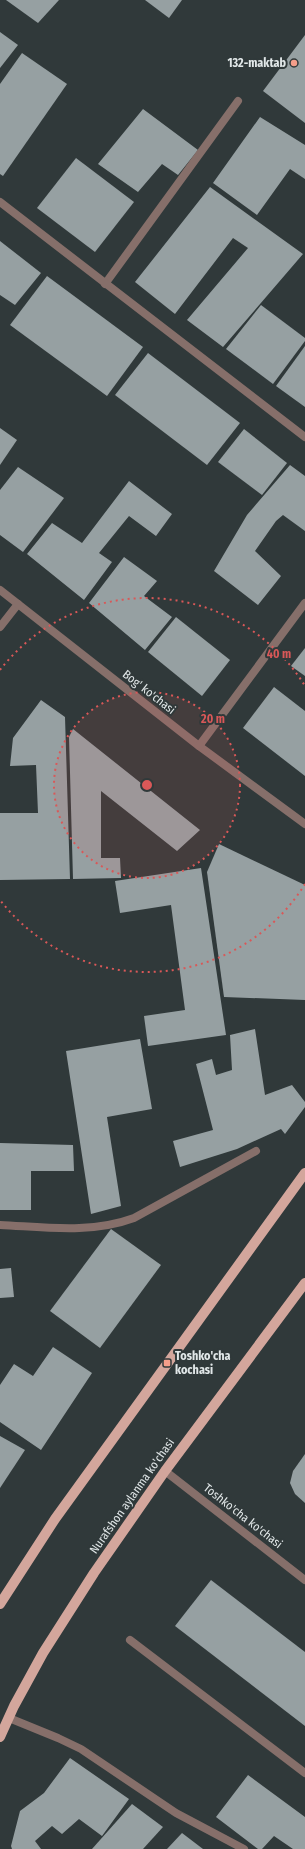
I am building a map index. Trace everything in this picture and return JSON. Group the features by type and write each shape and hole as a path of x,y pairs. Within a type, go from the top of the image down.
{"main road":[{"path":"0,1604 55,1519 305,1173"},
{"name":"Nurafshon aylanma ko'chasi","path":"0,1737 43,1653 94,1573 165,1471 305,1283"}],"street":[{"path":"105,284 238,101"},
{"path":"0,202 305,437"},
{"name":"Bog' ko'chasi","path":"0,590 199,746 305,824"},
{"path":"199,746 305,603"},
{"path":"0,627 18,604"},
{"path":"0,1225 90,1228 121,1223 134,1218 256,1151"},
{"name":"Toshko'cha ko'chasi","path":"165,1471 305,1580"},
{"path":"130,1640 305,1773"},
{"path":"9,1718 81,1749 176,1813 244,1849"}],"building":[{"path":"6,0 59,0 38,23"},
{"path":"145,0 182,0 169,18"},
{"path":"0,32 18,45 0,68"},
{"name":"132-maktab","path":"305,35 305,123 263,91"},
{"path":"22,53 67,84 3,176 0,174 0,84"},
{"path":"143,109 198,150 178,175 162,164 138,192 98,164"},
{"path":"260,117 305,145 305,179 290,169 257,215 213,183"},
{"path":"76,158 134,202 95,252 37,208"},
{"path":"210,187 303,254 223,347 187,320 248,248 233,238 175,314 135,282"},
{"path":"0,241 41,273 15,305 0,295"},
{"path":"47,276 143,347 107,396 10,325"},
{"path":"261,305 305,338 305,341 273,384 226,349"},
{"path":"305,346 305,407 276,386"},
{"path":"148,353 240,423 207,465 115,395"},
{"path":"0,428 17,440 0,465"},
{"path":"244,429 287,463 262,495 218,462"},
{"path":"290,465 305,476 305,531 283,515 276,521 255,551 281,576 258,605 214,571 247,515"},
{"path":"18,467 64,498 23,552 0,535 0,490"},
{"path":"129,481 172,514 156,536 129,516 99,553 112,562 84,600 27,554 52,523 82,543"},
{"path":"124,557 157,581 144,596 172,617 145,650 89,603"},
{"path":"176,617 230,660 202,696 148,652"},
{"path":"305,648 305,676 291,666"},
{"path":"274,687 305,711 305,776 243,728"},
{"path":"41,700 65,717 70,879 0,880 0,813 38,813 36,765 10,766 13,738"},
{"path":"73,729 200,830 177,851 101,791 101,858 120,858 121,878 73,879 69,737"},
{"path":"219,844 305,885 305,1000 224,997 207,872"},
{"path":"201,868 226,1035 148,1046 144,1016 185,1010 171,905 120,913 115,881"},
{"path":"255,1029 265,1095 292,1085 305,1102 305,1107 285,1134 281,1129 237,1149 180,1167 173,1141 213,1130 196,1064 212,1059 216,1075 232,1070 230,1035"},
{"path":"140,1039 152,1109 107,1117 121,1206 91,1214 66,1051"},
{"path":"0,1143 73,1145 74,1171 31,1171 31,1210 0,1210"},
{"path":"111,1229 161,1265 100,1348 50,1311"},
{"path":"11,1268 14,1297 0,1298 0,1269"},
{"path":"53,1347 92,1373 41,1450 0,1422 0,1385 14,1364 33,1376"},
{"path":"0,1436 25,1450 0,1488"},
{"path":"305,1454 305,1503 295,1494 290,1483 293,1471"},
{"path":"211,1580 305,1652 305,1726 175,1626"},
{"path":"70,1758 129,1799 102,1836 79,1819 62,1834 52,1826 35,1841 41,1849 12,1849 11,1846 20,1811 44,1793"},
{"path":"248,1775 305,1817 305,1849 293,1849 274,1836 262,1849 258,1849 216,1817"},
{"path":"132,1804 163,1827 143,1849 92,1849"},
{"path":"182,1833 203,1849 167,1849"}],"place":[{"name":"132-maktab","path":"294,63"},
{"name":"Toshko'cha kochasi","path":"167,1363"}]}
